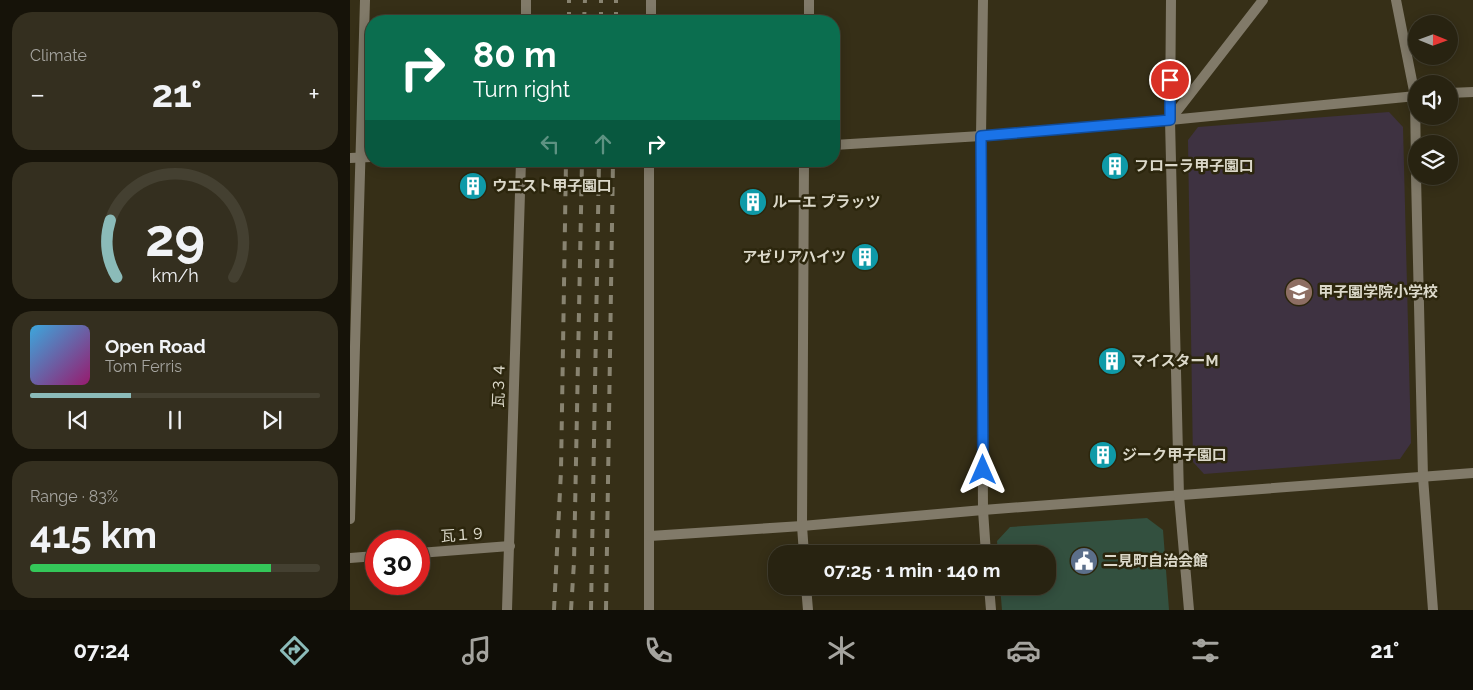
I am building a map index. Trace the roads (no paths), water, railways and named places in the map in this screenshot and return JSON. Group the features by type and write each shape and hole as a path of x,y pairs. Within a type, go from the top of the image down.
{"street":[{"path":"365,0 365,15"},
{"path":"526,0 526,15"},
{"path":"651,0 651,15"},
{"path":"809,15 810,0"},
{"path":"983,0 981,136 983,510 985,545"},
{"path":"1171,0 1170,120 1180,496 1189,610"},
{"path":"1170,120 1263,0"},
{"path":"1396,0 1412,75"},
{"path":"1458,93 1473,92"},
{"path":"840,145 981,136 1408,97"},
{"path":"350,158 365,157"},
{"path":"350,519 366,167"},
{"name":"瓦３４","path":"508,610 521,167"},
{"path":"649,167 649,610"},
{"path":"803,545 804,167"},
{"path":"1416,185 1423,477 1433,610"},
{"path":"650,536 802,526 983,510 1473,473"},
{"name":"瓦１９","path":"430,552 510,546"},
{"path":"350,558 365,557"},
{"path":"807,595 808,610"},
{"path":"990,595 991,610"}],"railway":[{"path":"569,0 569,15"},
{"path":"584,15 585,0"},
{"path":"601,0 601,15"},
{"path":"616,0 616,15"},
{"path":"554,610 561,471 566,167"},
{"path":"571,610 574,562 582,167"},
{"path":"591,610 599,167"},
{"path":"606,610 613,167"}],"place":[{"name":"フローラ甲子園口","path":"1115,166"},
{"name":"ウエスト甲子園口","path":"473,186"},
{"name":"ルーエ プラッツ","path":"753,202"},
{"name":"アゼリアハイツ","path":"865,257"},
{"name":"甲子園学院小学校","path":"1299,292"},
{"name":"マイスターM","path":"1112,361"},
{"name":"ジーク甲子園口","path":"1103,455"},
{"name":"二見町自治会館","path":"1084,561"}]}
